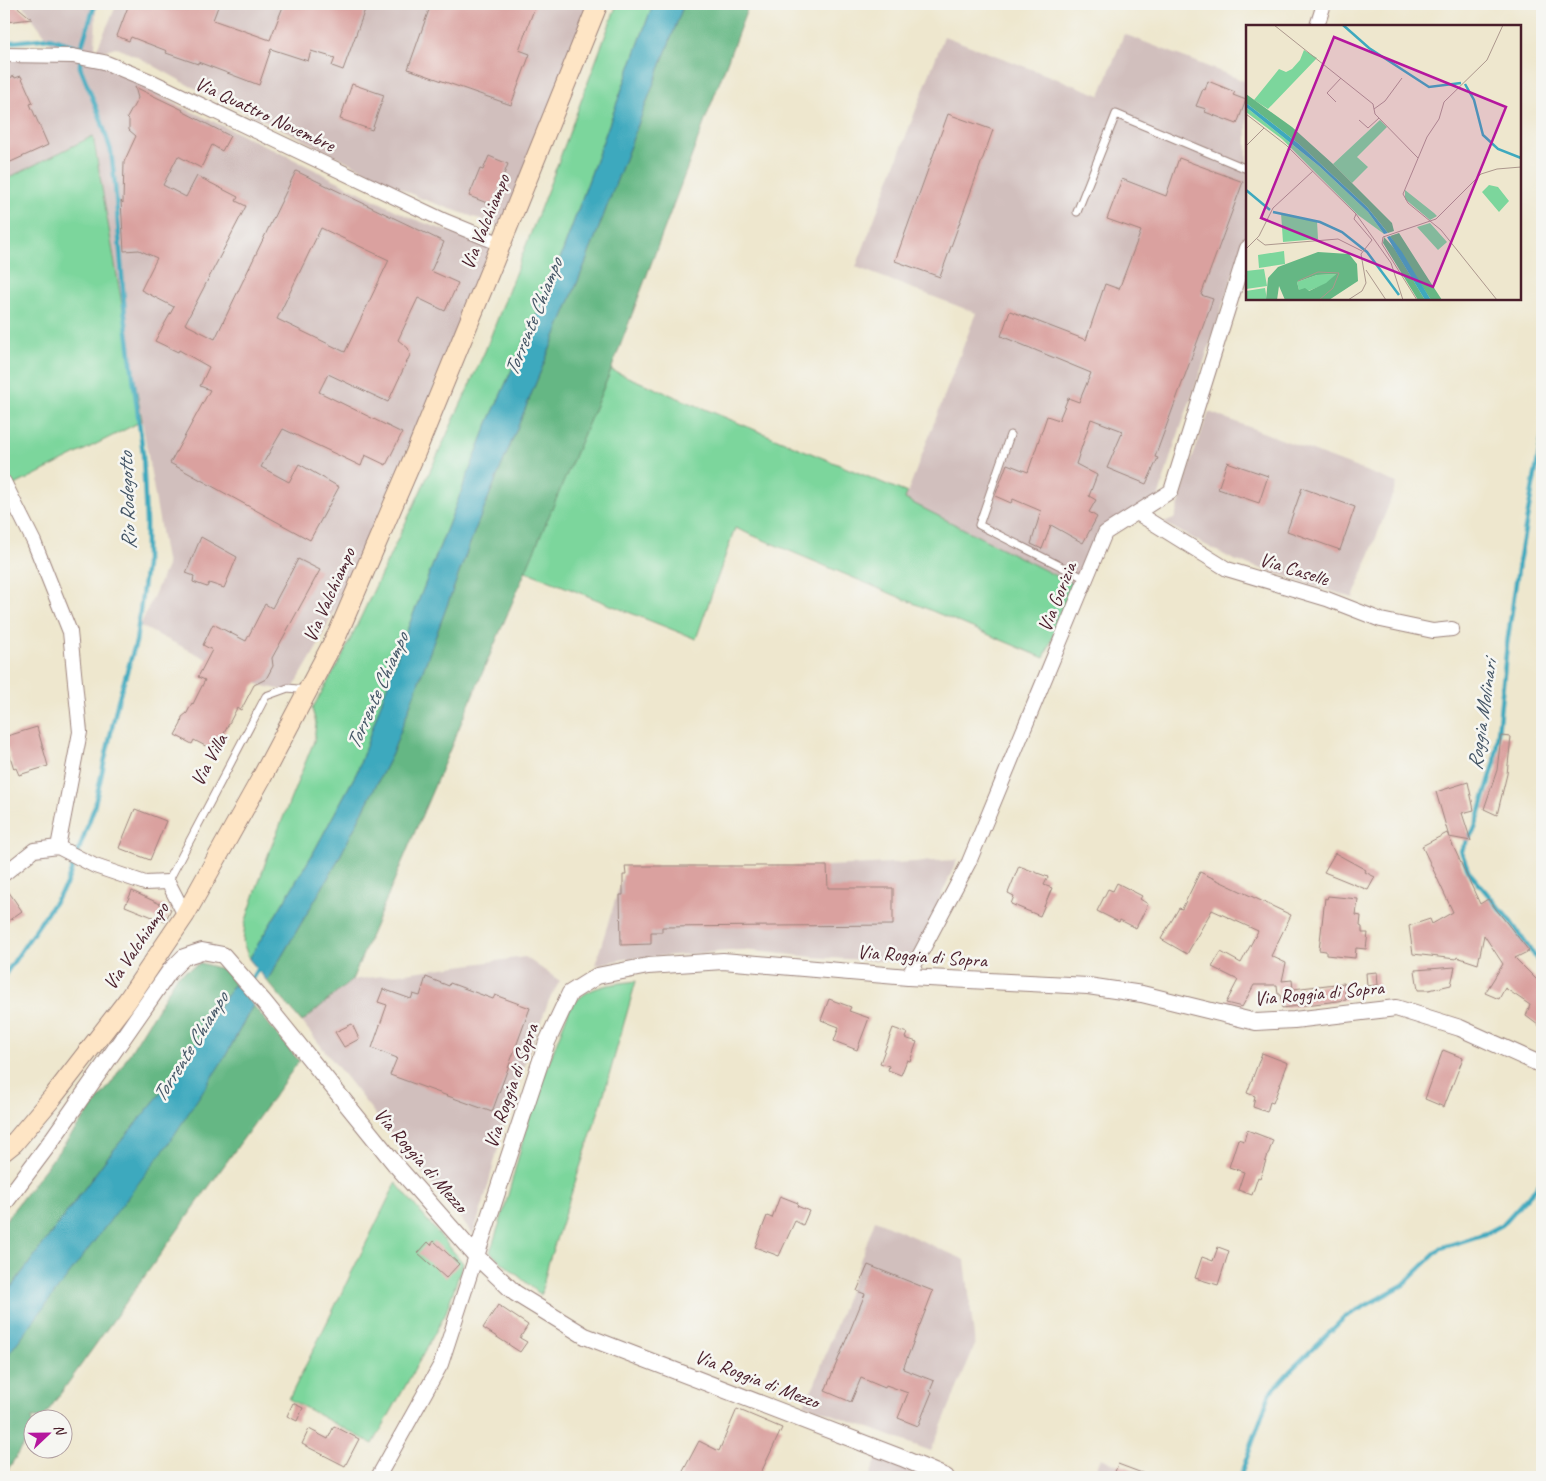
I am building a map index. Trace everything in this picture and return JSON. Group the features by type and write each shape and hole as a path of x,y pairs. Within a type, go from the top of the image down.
{"main road":[{"name":"Via Valchiampo","path":"4,1151 14,1143 52,1098 127,1001 184,915 309,690 338,633 418,445 598,4"}],"street":[{"path":"1317,25 1324,4"},
{"name":"Via Quattro Novembre","path":"4,55 73,56 104,62 155,84 445,222 501,244"},
{"name":"Via Gorizia","path":"908,978 969,862 1105,533 1171,491 1246,251"},
{"path":"4,482 34,542 70,632 80,732 58,847"},
{"name":"Via Caselle","path":"1137,513 1227,569 1327,599 1381,620 1433,632 1452,628"},
{"path":"4,874 34,850 58,847 95,866 145,883 168,882 184,915"},
{"name":"Via Roggia di Mezzo","path":"4,1204 49,1144 169,972 184,957 202,951 223,955 264,1002 395,1164 476,1256 515,1293 585,1336 895,1455 946,1477"},
{"name":"Via Roggia di Sopra","path":"476,1256 547,1042 570,993 597,976 648,966 723,961 908,978 1088,986 1142,994 1256,1022 1294,1020 1396,1008 1460,1028 1542,1066"},
{"path":"378,1477 441,1364 476,1256"}],"lane":[{"path":"1077,212 1116,114 1246,169"},
{"path":"1010,435 979,525 1086,579"},
{"name":"Via Villa","path":"168,882 266,696 288,688 309,690"}],"shaded area":[{"path":"22,4 96,4 95,53 117,4 589,4 504,228 420,198 290,133 190,86 140,58 115,47 95,54 130,78 180,106 281,153 411,218 496,249 366,544 317,647 291,692 260,685 140,626 167,566 93,136 4,180 4,53 58,53"},
{"path":"1124,34 1246,82 1246,235 1172,452 1157,502 1093,546 1074,585 905,499 976,313 856,267 944,36 1100,95"},
{"path":"1209,412 1397,483 1353,598 1234,560 1164,523 1174,519 1192,459"},
{"path":"957,860 911,963 813,957 742,950 625,959 595,965 623,875 625,874 625,866 827,866"},
{"path":"525,957 560,981 549,1000 511,1100 473,1234 417,1167 302,1022 352,980"},
{"path":"875,1220 965,1260 975,1345 931,1451 804,1404 815,1383"},
{"path":"1101,1458 1148,1477 1093,1477"},
{"path":"877,1459 922,1476 925,1477 869,1477"}],"green space":[{"path":"617,4 653,4 553,278 488,423 402,643 357,772 312,855 249,959 243,942 245,923 268,855 314,741 316,723 312,709 341,659 485,351"},
{"path":"684,4 749,4 611,370 352,980 302,1022 267,981 335,866 392,754 475,530 585,264"},
{"path":"93,136 142,421 13,486 4,472 4,180"},
{"path":"611,370 907,493 905,499 1074,585 1044,658 735,528 696,639 525,571"},
{"path":"201,963 225,970 234,984 176,1075 107,1158 4,1297 4,1222 112,1082 178,975"},
{"path":"636,981 601,1104 548,1264 541,1295 490,1252 504,1210 532,1107 569,1010 583,995 590,991"},
{"path":"253,1005 299,1061 50,1408 22,1408 22,1448 4,1475 4,1360 225,1057"},
{"path":"396,1183 463,1263 445,1315 373,1444 289,1399"}],"water":[{"path":"653,4 684,4 585,264 475,530 392,754 335,866 267,981 249,959 312,855 357,772 402,643 488,423 553,278"},
{"path":"234,984 253,1005 225,1057 169,1143 4,1360 4,1297 107,1158 176,1075"}],"building":[{"path":"4,4 14,4 32,19 6,22"},
{"path":"129,4 219,4 213,20 270,40 284,4 367,4 343,70 332,66 335,58 311,51 308,61 271,49 259,85 198,62 198,64 166,53 167,51 131,37 129,41 117,36"},
{"path":"431,4 536,4 519,50 530,54 511,105 408,69"},
{"path":"14,76 15,78 21,76 33,103 30,104 48,145 4,165 4,81"},
{"path":"1208,81 1235,92 1233,95 1246,100 1237,124 1205,112 1206,109 1196,106"},
{"path":"352,84 384,95 372,130 340,119"},
{"path":"135,87 183,110 230,136 222,151 212,145 201,168 178,156 163,185 186,197 197,176 238,197 236,201 246,206 185,324 215,339 296,171 444,242 431,271 458,283 445,311 418,298 398,340 408,348 410,355 388,402 328,374 319,392 402,433 386,465 365,455 361,466 283,429 261,467 289,482 299,464 339,487 310,540 170,463 210,390 200,386 209,367 179,350 178,352 155,341 174,307 141,290 157,258 139,250 124,251 121,201 123,203 124,162 136,136 129,130 129,120 127,118 138,98","holes":["321,228 389,260 345,352 277,319"]},
{"path":"948,114 993,130 940,277 895,261"},
{"path":"489,156 508,164 492,205 469,196 480,169 483,170"},
{"path":"1179,158 1243,182 1201,295 1213,299 1155,457 1158,458 1146,484 1107,468 1123,431 1091,419 1076,464 1097,475 1089,496 1096,500 1089,512 1097,517 1083,543 1051,525 1042,549 1031,544 1041,511 1013,499 1011,503 995,496 1007,464 1028,472 1047,416 1059,420 1068,398 1079,402 1091,373 1001,336 1010,311 1086,340 1105,284 1119,289 1141,231 1107,219 1122,179 1166,196"},
{"path":"1227,462 1268,476 1259,503 1218,489"},
{"path":"1302,488 1355,507 1340,550 1287,531"},
{"path":"201,537 237,557 224,588 209,583 207,587 193,582 194,576 186,573"},
{"path":"298,559 320,570 272,658 273,666 266,679 254,685 241,710 237,708 215,751 194,740 192,744 175,735 181,724 182,717 193,704 205,680 198,677 212,650 203,645 213,624 246,641 265,604 272,608"},
{"path":"37,727 48,766 19,775 16,768 14,769 4,737"},
{"path":"1501,736 1511,737 1507,774 1497,815 1484,809 1497,770"},
{"path":"1468,782 1474,810 1462,813 1471,841 1449,837 1436,792"},
{"path":"135,809 166,821 150,860 119,848"},
{"path":"1447,833 1480,904 1488,899 1529,951 1515,958 1542,985 1542,1028 1526,1016 1530,1005 1505,988 1499,999 1485,993 1503,964 1484,935 1478,964 1457,957 1456,959 1413,954 1409,926 1430,919 1432,924 1453,912 1422,846"},
{"path":"1335,853 1375,877 1368,890 1324,872"},
{"path":"625,866 827,866 828,888 893,888 893,925 662,927 662,932 651,932 651,944 621,945 620,895 623,895 623,875 626,875"},
{"path":"1019,866 1048,877 1044,885 1052,888 1040,916 1011,904 1014,896 1008,893"},
{"path":"1200,872 1291,915 1271,956 1286,963 1282,981 1292,980 1293,989 1344,983 1346,1000 1282,1008 1277,985 1254,985 1242,1007 1226,1003 1238,980 1212,967 1221,952 1241,963 1258,931 1212,910 1187,954 1161,939 1179,908 1182,909"},
{"path":"1117,883 1142,896 1140,899 1148,904 1136,928 1097,911 1108,889 1113,891"},
{"path":"4,885 22,911 4,924"},
{"path":"132,891 171,909 165,922 125,906"},
{"path":"1328,896 1358,899 1356,915 1361,916 1360,926 1362,927 1362,933 1368,933 1366,949 1356,948 1355,958 1326,955 1326,951 1319,950 1325,898 1327,899"},
{"path":"1455,967 1451,985 1429,990 1418,990 1415,970"},
{"path":"1377,972 1378,985 1367,986 1366,973"},
{"path":"426,977 449,986 450,983 493,999 495,995 530,1008 492,1112 390,1075 397,1058 372,1048 387,1005 378,1002 383,989 411,999 413,994 420,996"},
{"path":"829,999 851,1007 849,1011 869,1018 857,1050 834,1041 839,1027 821,1020"},
{"path":"352,1024 359,1039 344,1047 335,1032"},
{"path":"893,1028 907,1033 905,1038 917,1042 910,1061 907,1060 901,1075 888,1070 889,1066 880,1063"},
{"path":"1443,1050 1463,1058 1444,1107 1425,1099"},
{"path":"1262,1053 1288,1063 1273,1103 1270,1102 1267,1112 1253,1107 1255,1096 1247,1093"},
{"path":"1247,1130 1273,1140 1252,1195 1238,1190 1244,1172 1229,1167 1238,1139 1244,1141"},
{"path":"780,1196 798,1203 797,1206 809,1211 803,1225 795,1221 779,1256 755,1247 767,1216 772,1218"},
{"path":"434,1241 459,1264 446,1278 418,1253 428,1242 431,1245"},
{"path":"1218,1247 1229,1251 1218,1285 1195,1278 1202,1257 1213,1261"},
{"path":"868,1265 933,1291 903,1369 934,1381 930,1391 932,1392 918,1426 898,1418 908,1393 886,1385 885,1388 861,1378 851,1402 825,1391 865,1294 857,1291"},
{"path":"498,1305 528,1325 520,1338 527,1342 520,1352 483,1328"},
{"path":"293,1403 303,1408 297,1421 287,1416"},
{"path":"737,1409 782,1428 759,1477 680,1477 699,1441 719,1451"},
{"path":"334,1426 359,1439 345,1466 302,1444 309,1429 328,1439"},
{"path":"1118,1464 1150,1476 1113,1477"}],"waterway":[{"name":"Rio Rodegotto","path":"4,976 66,885 94,808 118,701 136,642 146,565 143,453 125,315 111,151 80,67 81,48 95,4"},
{"path":"4,43 49,38 81,48"},
{"name":"Roggia Molinari","path":"1542,437 1519,562 1507,644 1495,762 1475,828 1461,851 1469,872 1511,922 1542,967"},
{"name":"Torrente Chiampo","path":"251,980 260,965"},
{"name":"Roggia Molinari","path":"1240,1477 1270,1393 1345,1317 1403,1285 1441,1248 1487,1233 1502,1225 1542,1181"}]}
